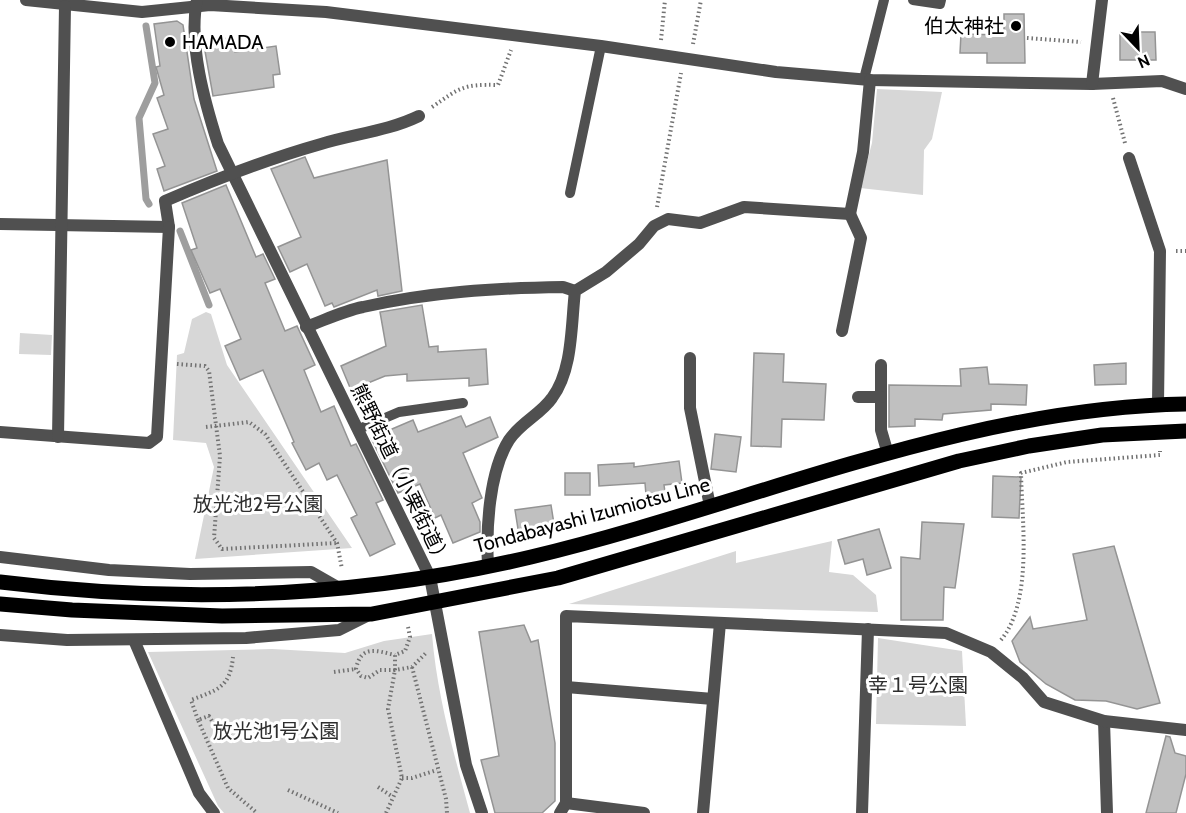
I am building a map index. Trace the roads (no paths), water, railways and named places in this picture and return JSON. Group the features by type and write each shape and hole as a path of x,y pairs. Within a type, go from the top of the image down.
{"main road":[{"name":"Tondabayashi Izumiotsu Line","path":"0,582 176,596 339,588 430,577 531,557 950,436 1085,411 1158,404 1186,404"},
{"path":"0,604 72,610 222,616 372,614 558,578 959,461 1102,435 1186,431"}],"street":[{"path":"26,0 64,6 142,12 197,4 326,12 601,46 776,72 867,80 1092,84 1162,81 1186,89"},
{"path":"1092,84 1102,0"},
{"name":"熊野街道（小栗街道）","path":"197,4 197,61 205,102 230,173 359,429 430,577 466,765 482,813"},
{"path":"58,437 63,225 64,6"},
{"path":"842,331 861,238 850,214 863,152 867,80"},
{"path":"0,432 148,443 157,437 169,227 165,201 230,173 322,144 399,126 419,116"},
{"path":"1129,158 1160,251 1158,404"},
{"path":"306,327 360,308 429,295 484,289 541,287 563,287 575,291 606,272 639,244 654,226 668,219 700,223 744,207 850,214"},
{"path":"0,224 169,227"},
{"path":"488,565 488,517 496,476 510,439 553,398 565,371 575,291"},
{"path":"690,358 690,408 710,506"},
{"path":"881,365 881,430 888,454"},
{"path":"858,397 881,397"},
{"path":"0,557 109,570 190,574 310,572 339,588"},
{"path":"0,635 67,640 246,638 339,630 372,614"},
{"path":"645,813 563,808 566,616 946,633 991,652 1023,678 1044,702 1104,721 1186,730"},
{"path":"703,813 720,623"},
{"path":"862,813 868,629"},
{"path":"134,640 199,793 214,813"},
{"path":"566,687 713,699"},
{"path":"1104,721 1107,813"}],"lane":[{"path":"867,80 884,0"},
{"path":"913,0 940,4 940,0"},
{"path":"570,193 601,46"},
{"path":"359,429 399,412 463,403"}],"waterway":[{"path":"146,26 155,83 139,118 146,199 149,204"},
{"path":"180,231 209,305"}],"place":[{"name":"伯太神社","path":"1016,26"},
{"name":"HAMADA","path":"170,42"}],"park label":[{"name":"放光池2号公園","path":"258,504"},
{"name":"幸１号公園","path":"918,685"},
{"name":"放光池1号公園","path":"276,731"}]}
